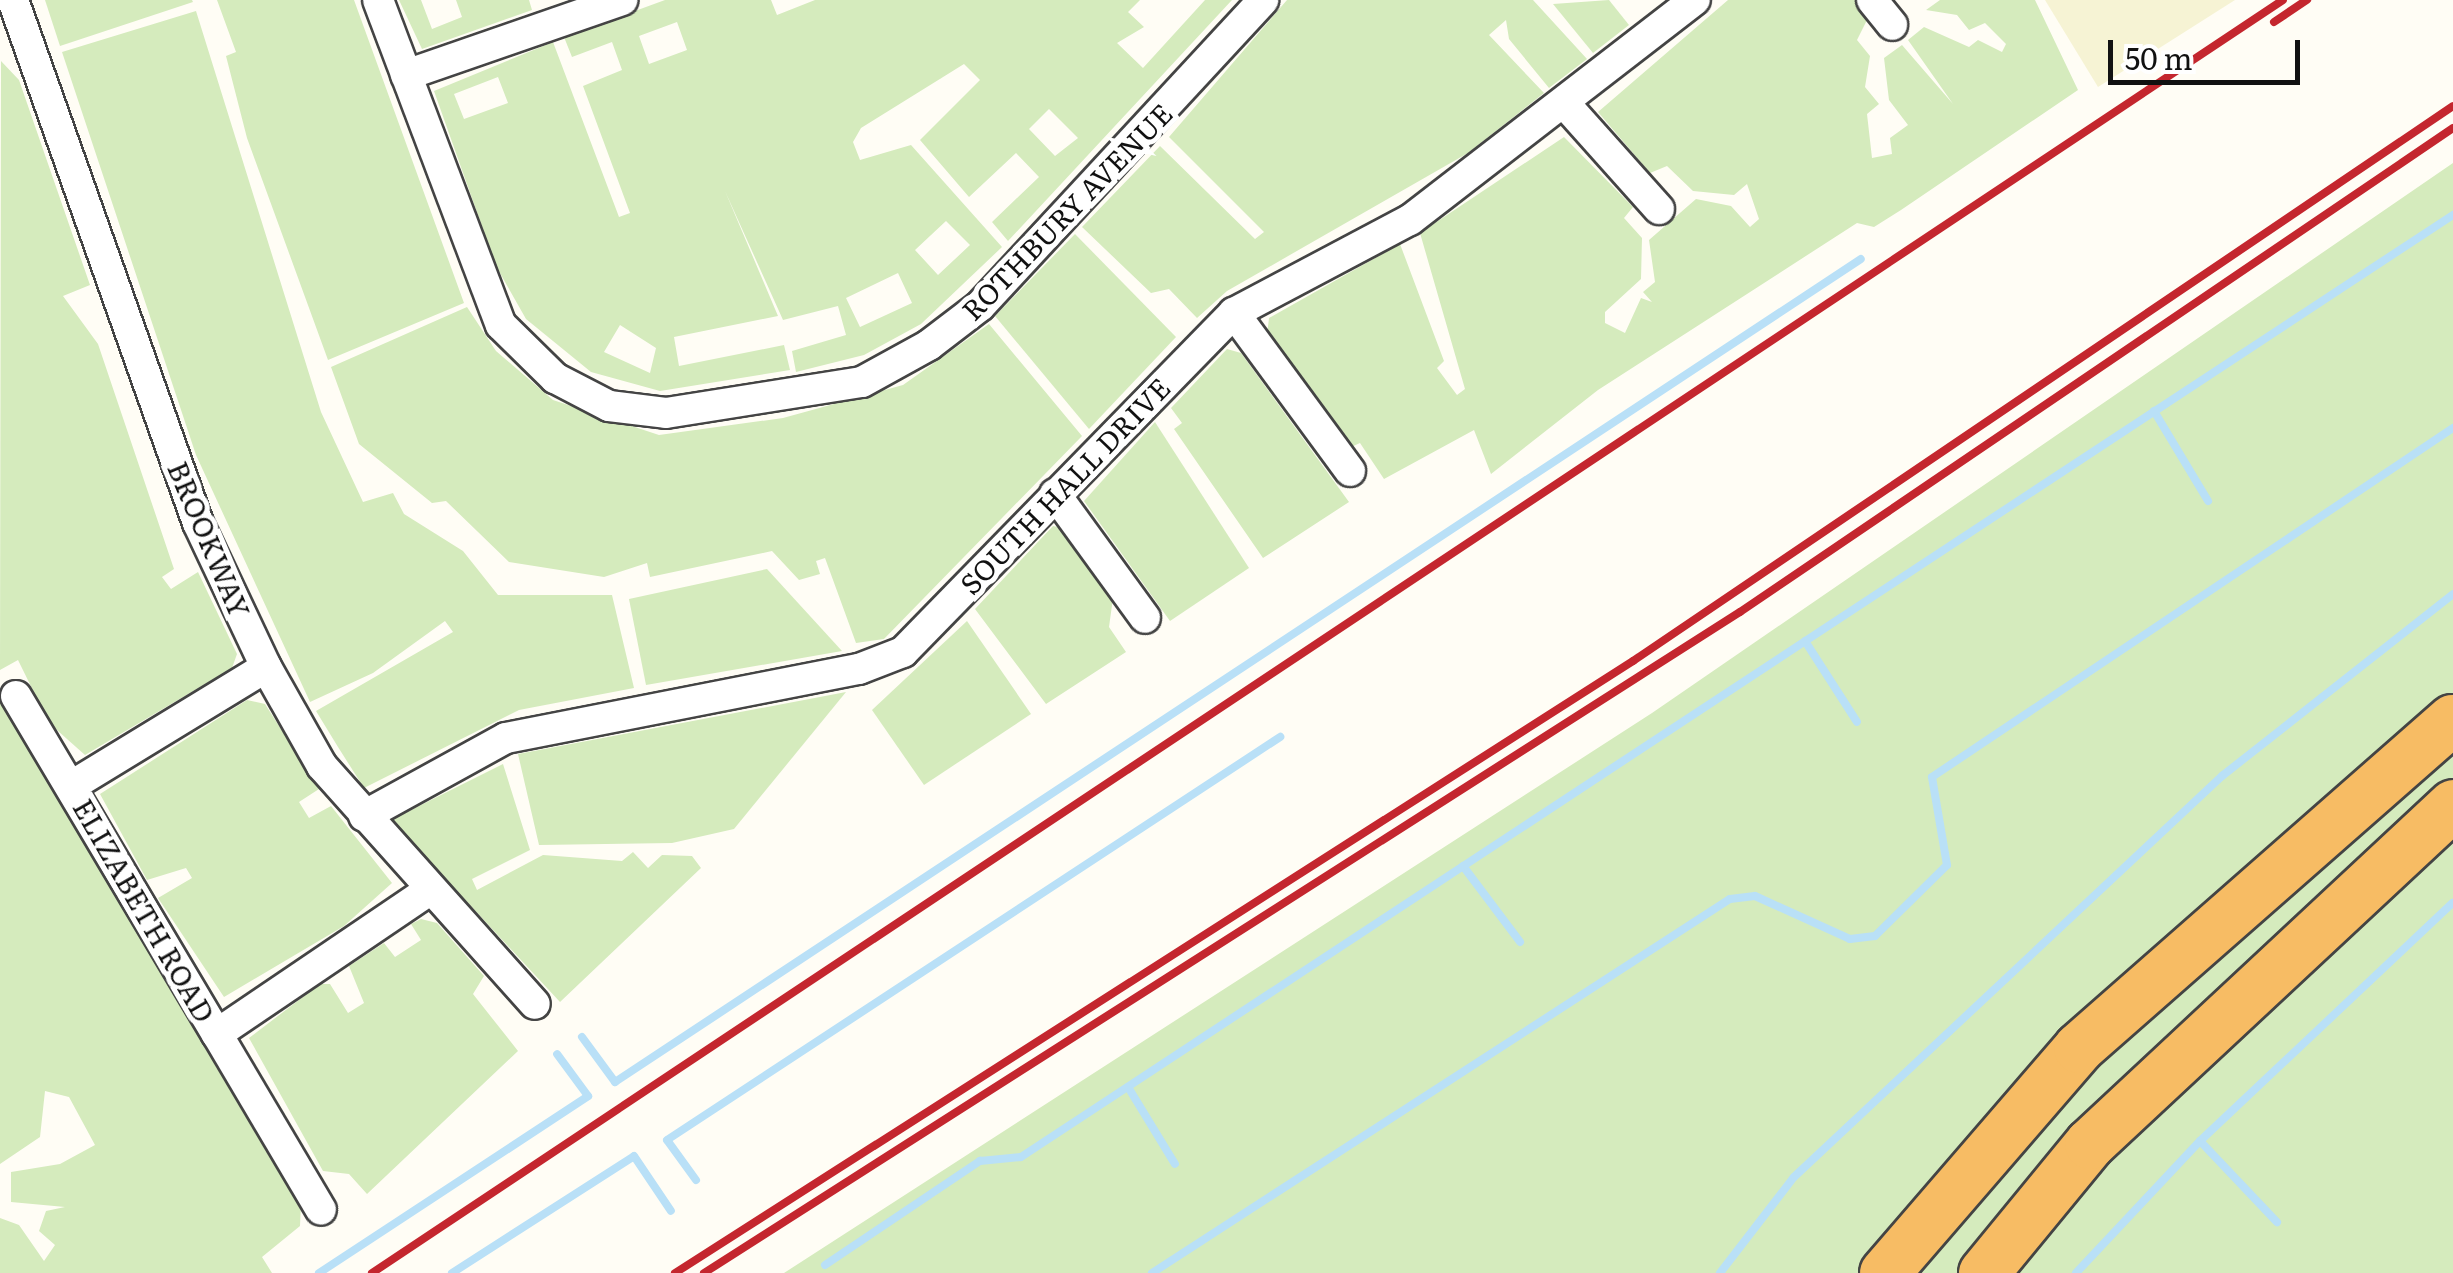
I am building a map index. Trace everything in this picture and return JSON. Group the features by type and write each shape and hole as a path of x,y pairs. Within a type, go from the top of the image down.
{"highway":[{"path":"1885,1273 2079,1048 2453,720"},
{"path":"1984,1273 2118,1116 2453,804"}],"street":[{"name":"BROOKWAY","path":"13,0 12,38 198,523 266,668 322,766 535,1004"},
{"name":"ROTHBURY AVENUE","path":"378,0 502,325 554,378 609,406 666,412 862,382 929,345 980,306 1263,0"},
{"path":"406,74 622,0"},
{"name":"SOUTH HALL DRIVE","path":"364,816 506,738 859,669 903,652 1234,313 1410,220 1695,0"},
{"path":"1872,0 1892,26"},
{"path":"1565,104 1659,209"},
{"path":"1234,313 1350,471"},
{"path":"1054,494 1145,618"},
{"name":"ELIZABETH ROAD","path":"73,786 266,668"},
{"name":"ELIZABETH ROAD","path":"16,696 73,786 321,1210"},
{"name":"ELIZABETH ROAD","path":"218,1034 431,889"}],"shaded area":[{"path":"2045,0 2235,0 2098,87"}],"green space":[{"path":"45,0 192,0 193,2 60,46"},
{"path":"217,0 354,0 464,303 328,360 247,138 226,56 236,52"},
{"path":"399,0 421,0 432,29 462,17 456,0 529,0 532,10 422,49"},
{"path":"665,0 771,0 777,15 815,0 1140,0 1128,12 1144,27 1117,43 1143,68 1205,0 1232,0 1008,241 992,222 1039,177 1016,153 969,197 920,140 980,80 964,64 861,128 853,142 860,160 911,145 1002,247 921,324 864,355 796,372 792,351 846,335 838,306 783,320 725,191 778,316 674,337 679,366 784,345 790,370 660,391 591,372 526,319 496,266 434,91 553,42 619,217 630,213 583,86 622,70 612,42 572,57 564,37","holes":["677,22 687,50 649,64 639,36","498,77 508,103 464,119 454,94","1049,109 1078,138 1055,156 1029,129","946,221 970,245 938,275 915,250","898,273 912,303 860,327 846,298","620,325 656,348 650,373 604,352"]},
{"path":"1287,0 1533,0 1587,59 1549,88 1509,39 1506,20 1489,35 1544,93 1468,153 1227,291 1197,318 1169,289 1151,293 1082,227 1160,146 1255,239 1264,232 1169,137"},
{"path":"1609,0 1629,25 1593,53 1553,4"},
{"path":"1728,0 1855,0 1868,18 1857,40 1870,56 1865,87 1879,104 1867,114 1872,158 1892,154 1890,138 1908,125 1889,100 1884,58 1902,45 1953,104 1908,40 1924,27 1969,47 1978,40 2002,52 2006,44 1985,23 1969,30 1957,15 1926,10 1940,0 2035,0 2078,90 1874,227 1857,223 1598,390 1491,474 1474,430 1384,479 1360,443 1349,448 1267,335 1269,318 1400,244 1444,361 1437,368 1457,395 1465,389 1420,233 1564,137 1633,207 1624,218 1642,238 1641,279 1605,312 1605,323 1625,333 1641,298 1652,302 1643,292 1655,282 1649,240 1696,199 1731,206 1750,227 1759,219 1747,184 1734,195 1693,191 1667,166 1650,173 1598,112"},
{"path":"196,11 321,412 363,502 393,493 404,514 463,551 498,595 612,595 634,688 519,710 364,788 316,711 453,632 445,621 373,673 310,702 196,455 62,52"},
{"path":"1,61 19,80 90,285 63,296 98,344 174,569 162,577 171,589 198,572 237,654 232,668 85,755 49,723 18,660 0,670"},
{"path":"2453,163 2453,1273 784,1273 1652,713"},
{"path":"1075,234 1176,337 1089,429 995,316"},
{"path":"467,307 496,351 553,400 659,435 783,418 903,385 989,324 1082,436 884,639 856,643 825,558 816,561 820,574 799,580 772,551 650,577 647,563 604,577 509,562 446,501 432,503 359,444 331,367"},
{"path":"1227,349 1241,353 1349,502 1263,558 1174,429 1182,423 1171,408"},
{"path":"1155,422 1249,568 1170,621 1084,501"},
{"path":"1053,526 1066,529 1113,598 1109,627 1126,652 1046,704 975,609"},
{"path":"767,569 842,651 646,685 629,599"},
{"path":"967,621 1031,714 924,785 872,710"},
{"path":"846,692 734,829 672,843 539,845 518,754"},
{"path":"0,700 301,1203 300,1226 262,1257 272,1273 0,1273 0,1218 19,1225 44,1261 55,1245 39,1231 46,1211 65,1207 11,1202 11,1172 60,1164 95,1145 69,1097 45,1091 40,1137 0,1164"},
{"path":"247,700 265,704 319,789 299,802 309,818 331,806 392,883 344,926 224,997 158,898 192,878 186,868 147,880 100,794"},
{"path":"503,764 530,850 472,879 477,890 543,855 622,861 633,852 648,868 662,855 692,856 701,868 560,1002 391,820"},
{"path":"421,919 437,923 484,976 473,994 518,1051 367,1194 349,1174 323,1171 249,1038 320,984 330,984 348,1013 364,1003 349,966 384,943 395,957 421,940 411,924"}],"waterway":[{"path":"825,1265 980,1161 1021,1157 2453,215"},
{"path":"582,1037 615,1082 1861,259"},
{"path":"2154,411 2208,501"},
{"path":"1152,1273 1730,899 1755,896 1850,939 1875,936 1947,865 1932,777 2453,428"},
{"path":"1720,1273 1794,1177 2222,776 2453,594"},
{"path":"1805,641 1857,722"},
{"path":"696,1180 667,1140 1280,737"},
{"path":"1463,866 1520,942"},
{"path":"2076,1273 2200,1141 2453,903"},
{"path":"319,1273 588,1096 557,1054"},
{"path":"1128,1087 1175,1164"},
{"path":"2200,1141 2277,1222"},
{"path":"452,1273 634,1156 671,1211"}],"railway":[{"path":"372,1273 2283,0"},
{"path":"2274,22 2307,0"},
{"path":"675,1273 1633,661 2453,106"},
{"path":"704,1273 1740,612 2453,128"}]}
